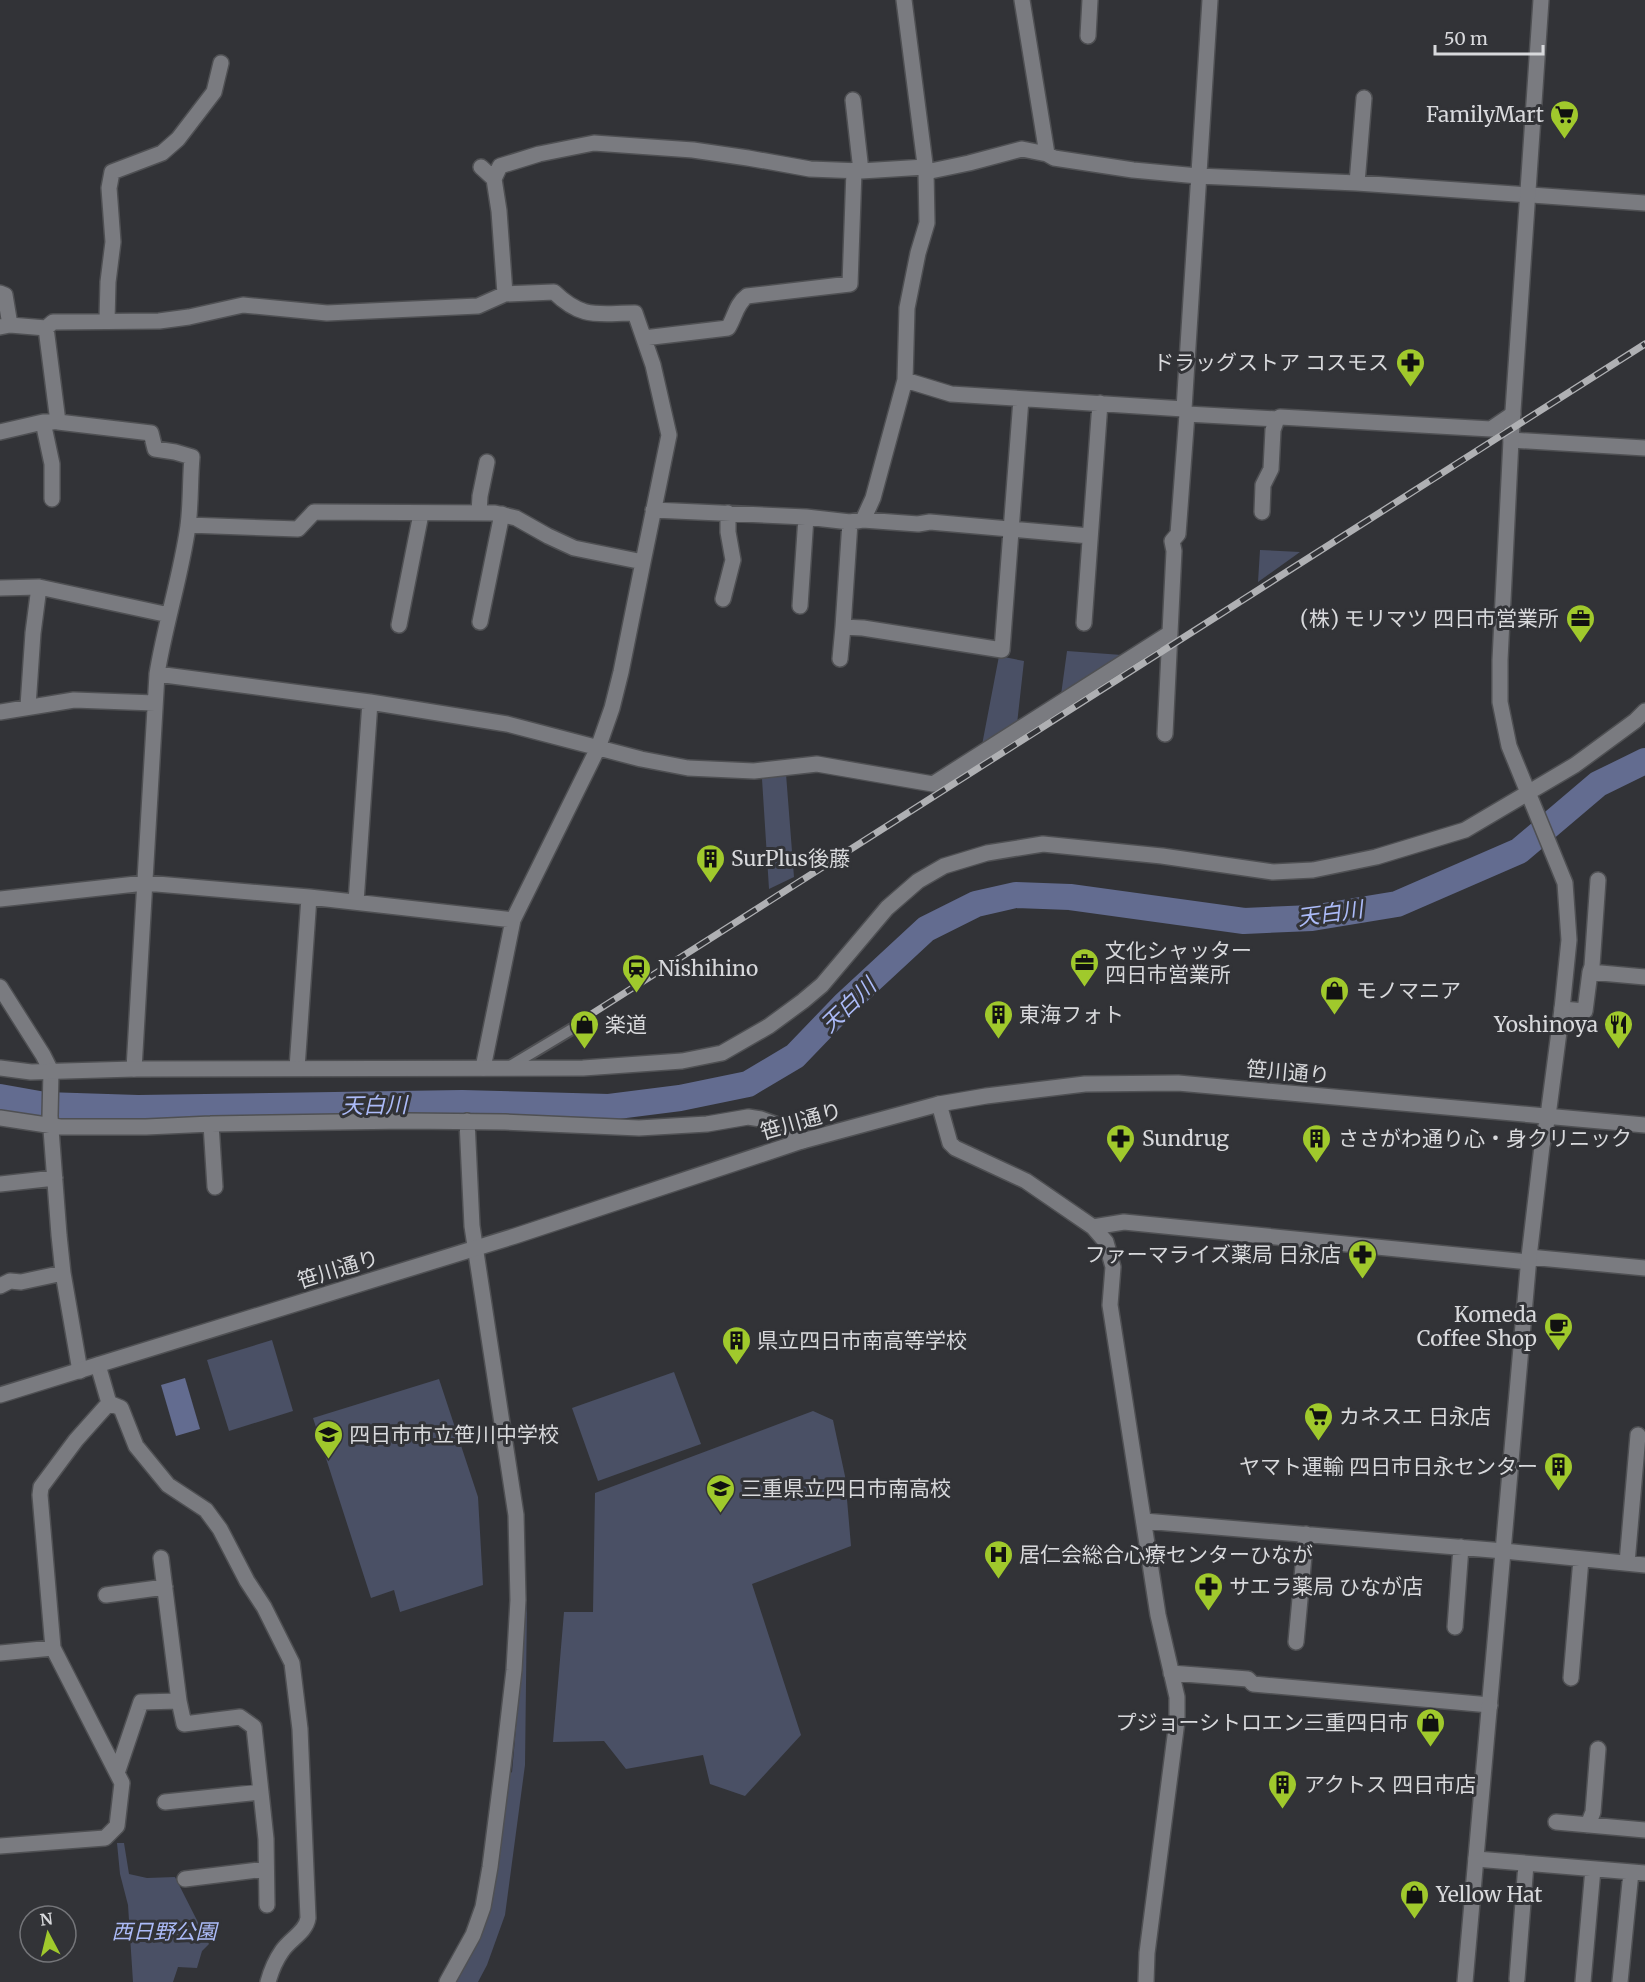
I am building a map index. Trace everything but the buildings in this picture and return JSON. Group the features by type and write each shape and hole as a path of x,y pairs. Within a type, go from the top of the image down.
{"street":[{"path":"840,659 857,521 873,498 905,380 907,308 927,223 926,170 904,0"},
{"path":"1022,0 1047,154"},
{"path":"1088,36 1090,0"},
{"path":"1165,734 1174,551 1172,541 1178,534 1210,0"},
{"path":"1465,1982 1529,1260 1542,1146 1562,1009 1569,917 1561,868 1509,746 1500,702 1511,440 1541,0"},
{"path":"107,320 108,282 113,242 109,188 112,172 162,153 178,139 214,92 221,63"},
{"path":"1357,183 1365,98"},
{"path":"644,338 728,328 739,302 747,296 850,284 858,171 853,100"},
{"path":"506,294 494,179 500,166 539,154 594,143 693,150 810,170 858,171 926,170 969,163 1022,149 1047,154 1054,158 1133,170 1198,176 1357,183 1645,203"},
{"path":"482,167 494,179"},
{"path":"0,293 5,295 5,326 46,328 53,322 159,321 243,305 327,313 478,306 506,294 554,292 568,305 580,311 635,313 653,365 669,435 612,708 598,748 513,920 483,1068"},
{"path":"46,328 52,499"},
{"path":"905,380 951,394 1100,403 1277,419 1280,417 1491,429 1514,414"},
{"path":"843,627 863,628 1002,650 1021,399"},
{"path":"1084,623 1100,403"},
{"path":"1262,512 1263,485 1271,469 1273,430 1277,419"},
{"path":"0,432 50,422 151,433 155,449 192,457 188,525 157,674 134,1069"},
{"path":"1511,440 1645,448"},
{"path":"478,513 487,462"},
{"path":"653,510 918,524 930,522 1090,536"},
{"path":"188,525 298,529 314,512 501,514 516,518 574,548 643,562"},
{"path":"723,599 733,560 728,513"},
{"path":"399,625 421,514"},
{"path":"480,622 501,514"},
{"path":"800,606 806,517"},
{"path":"0,588 39,587 169,615"},
{"path":"28,706 39,587"},
{"path":"157,674 370,702 507,724 641,759 688,768 754,771 817,764 933,784 1170,633"},
{"path":"0,712 74,700 155,703"},
{"path":"356,902 370,702"},
{"path":"0,1068 31,1072 134,1069 583,1068 682,1061 722,1053 769,1026 822,984 887,908 918,881 944,866 987,853 1043,844 1162,856 1272,873 1313,870 1376,857 1465,830 1575,765 1635,721 1645,711"},
{"path":"1562,1009 1585,1011 1592,966 1598,880"},
{"path":"0,898 145,883 309,897 513,920"},
{"path":"297,1068 309,897"},
{"path":"1590,972 1645,977"},
{"path":"0,987 44,1055 51,1071 51,1121 63,1273 80,1371"},
{"path":"507,1068 572,1029"},
{"name":"笹川通り","path":"0,1395 477,1248 802,1141 939,1104 986,1096 1085,1084 1178,1083 1645,1125"},
{"path":"939,1104 950,1143 955,1148 1026,1181 1093,1227 1106,1242 1113,1267 1110,1305 1158,1615 1177,1697 1177,1721 1147,1953 1146,1982"},
{"path":"0,1118 146,1127 467,1121 639,1128 707,1124 748,1117 786,1128 802,1141"},
{"path":"447,1982 473,1935 485,1897 514,1670 518,1600 516,1515 472,1226 467,1121"},
{"path":"211,1124 215,1187"},
{"path":"0,1184 55,1178"},
{"path":"1093,1227 1124,1222 1529,1260 1645,1268"},
{"path":"0,1286 10,1281 21,1282 63,1273"},
{"path":"98,1365 109,1402 121,1408 136,1446 168,1485 206,1510 220,1529 247,1581 264,1607 292,1663 302,1760 308,1918 307,1926 282,1951 273,1966 268,1982"},
{"path":"0,1846 105,1838 117,1826 122,1783 52,1648 41,1487 76,1440 109,1402"},
{"path":"1627,1563 1638,1435"},
{"path":"1144,1521 1461,1547 1645,1565"},
{"path":"1296,1642 1306,1534"},
{"path":"1455,1628 1461,1547"},
{"path":"161,1558 184,1724 240,1717 254,1727 266,1839 267,1905"},
{"path":"1571,1678 1581,1559"},
{"path":"106,1594 165,1587"},
{"path":"0,1653 52,1648"},
{"path":"1171,1673 1248,1679 1253,1684 1490,1705"},
{"path":"117,1773 141,1702 179,1701"},
{"path":"1588,1825 1593,1812 1598,1749"},
{"path":"165,1802 261,1792"},
{"path":"1556,1822 1645,1830"},
{"path":"1476,1859 1638,1873 1620,1982"},
{"path":"1517,1979 1526,1864"},
{"path":"185,1879 266,1869"},
{"path":"1583,1982 1593,1869"}],"green space":[{"path":"1260,550 1300,552 1258,582"},
{"path":"1067,651 1122,655 1061,695"},
{"path":"999,656 1024,661 1017,724 982,745"},
{"path":"786,774 794,877 769,889 762,779"},
{"path":"272,1340 293,1411 229,1431 207,1360"},
{"path":"674,1372 701,1444 598,1481 572,1408"},
{"path":"439,1379 478,1497 483,1585 400,1612 394,1590 371,1598 313,1418"},
{"path":"813,1411 833,1420 845,1476 851,1546 752,1584 801,1735 745,1796 710,1784 703,1755 626,1769 604,1741 553,1742 564,1612 593,1612 595,1493"},
{"path":"527,1602 525,1765 505,1915 487,1965 478,1982 455,1982 489,1911 497,1875 505,1777 512,1772"},
{"name":"西日野公園","path":"117,1843 124,1843 129,1874 147,1878 175,1877 209,1944 202,1951 197,1968 178,1967 173,1982 133,1982 128,1905 120,1874"}],"shaded area":[{"path":"185,1378 200,1429 176,1436 161,1385"}],"waterway":[{"name":"天白川","path":"0,1097 45,1105 138,1108 462,1103 609,1107 680,1098 748,1084 795,1056 845,1004 926,929 976,904 1016,895 1070,897 1244,921 1312,918 1397,904 1519,851 1598,784 1645,761"}],"railway":[{"path":"579,1022 1645,344"}],"place":[{"name":"FamilyMart","path":"1565,140"},
{"name":"ドラッグストア コスモス","path":"1410,388"},
{"name":"(株) モリマツ 四日市営業所","path":"1580,644"},
{"name":"SurPlus後藤","path":"710,884"},
{"name":"文化シャッター 四日市営業所","path":"1084,988"},
{"name":"Nishihino","path":"637,994"},
{"name":"モノマニア","path":"1335,1016"},
{"name":"東海フォト","path":"998,1040"},
{"name":"楽道","path":"584,1050"},
{"name":"Yoshinoya","path":"1619,1050"},
{"name":"Sundrug","path":"1121,1164"},
{"name":"ささがわ通り心・身クリニック","path":"1317,1164"},
{"name":"ファーマライズ薬局 日永店","path":"1362,1280"},
{"name":"Komeda Coffee Shop","path":"1558,1352"},
{"name":"県立四日市南高等学校","path":"736,1366"},
{"name":"カネスエ 日永店","path":"1318,1442"},
{"name":"四日市市立笹川中学校","path":"328,1460"},
{"name":"ヤマト運輸 四日市日永センター","path":"1559,1492"},
{"name":"三重県立四日市南高校","path":"720,1514"},
{"name":"居仁会総合心療センターひなが","path":"998,1580"},
{"name":"サエラ薬局 ひなが店","path":"1208,1612"},
{"name":"プジョーシトロエン三重四日市","path":"1430,1748"},
{"name":"アクトス 四日市店","path":"1283,1810"},
{"name":"Yellow Hat","path":"1415,1920"}]}
